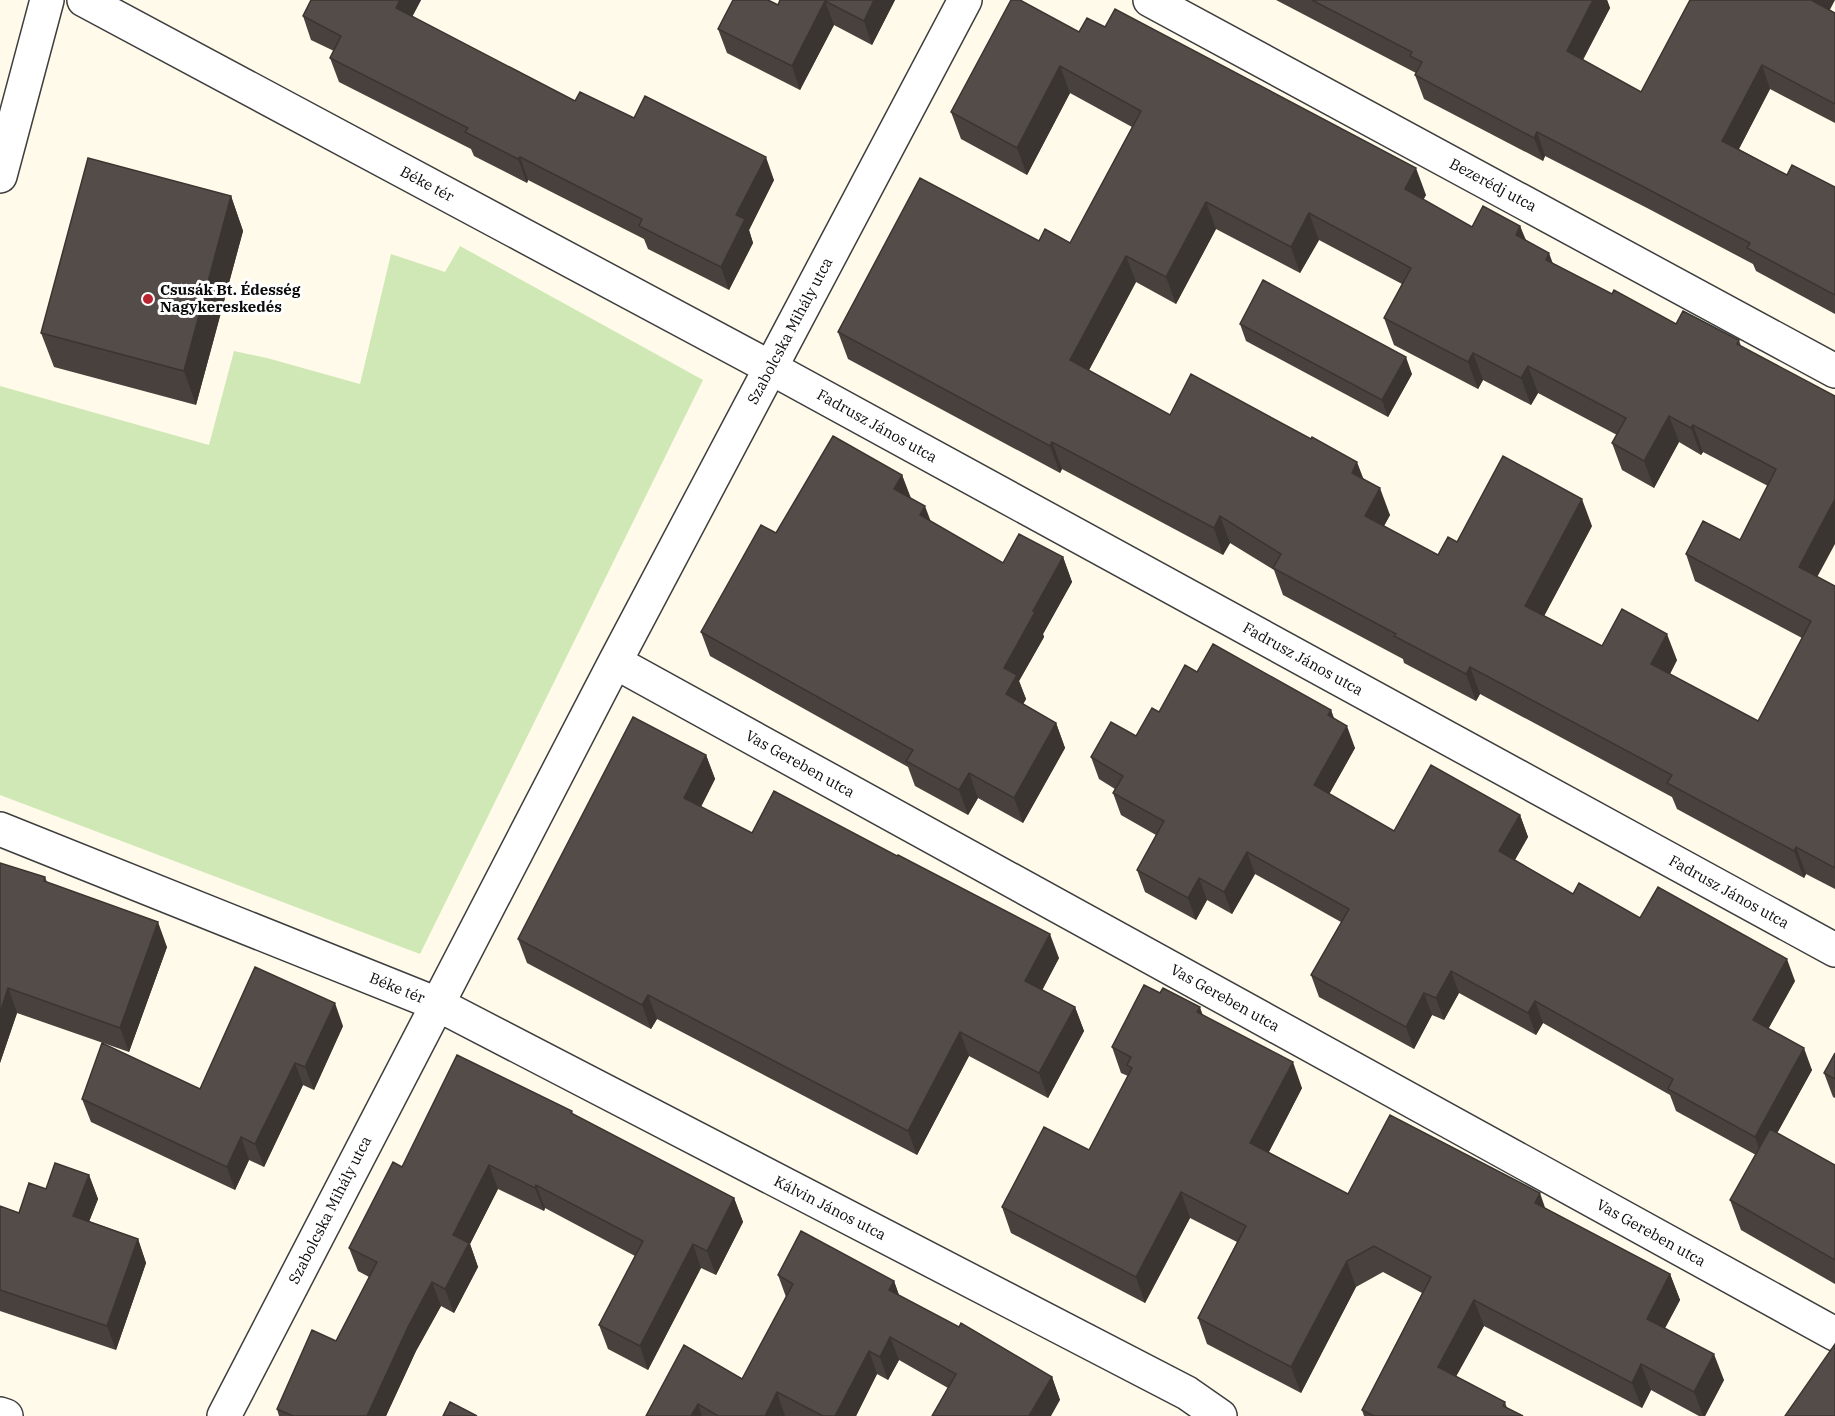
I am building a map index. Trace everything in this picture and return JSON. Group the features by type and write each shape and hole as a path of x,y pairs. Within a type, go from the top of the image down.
{"street":[{"path":"0,176 47,0"},
{"name":"Béke tér","path":"84,0 771,368"},
{"name":"Szabolcska Mihály utca","path":"615,662 965,0"},
{"name":"Bezerédj utca","path":"1150,0 1835,371"},
{"name":"Fadrusz János utca","path":"771,368 1835,950"},
{"name":"Béke tér","path":"0,829 437,1004 615,662"},
{"name":"Vas Gereben utca","path":"615,662 1835,1334"},
{"name":"Szabolcska Mihály utca","path":"224,1416 437,1004"},
{"name":"Kálvin János utca","path":"437,1004 1187,1393 1220,1416"},
{"path":"0,1414 6,1416"}],"green space":[{"path":"460,246 703,380 420,954 0,795 0,386 209,445 234,351 360,384 391,254 445,272"}],"building":[{"path":"311,0 400,0 396,8 575,101 580,92 634,118 645,96 766,157 736,215 745,219 721,267 639,226 642,219 520,157 518,159 465,132 468,128 330,58 341,36 303,16"},
{"path":"733,0 768,0 778,5 780,0 874,0 864,21 825,1 792,66 718,29"},
{"path":"1011,0 1020,0 1079,32 1087,18 1105,27 1115,9 1416,168 1405,189 1472,227 1483,206 1520,226 1516,235 1549,253 1546,260 1612,294 1614,290 1676,324 1683,311 1739,340 1737,344 1835,396 1835,499 1799,567 1835,586 1835,868 1796,847 1794,851 1667,783 1672,775 1470,667 1466,674 1273,568 1281,554 1220,516 1214,528 1052,442 1050,446 838,332 920,178 1039,241 1045,229 1070,243 1141,111 1060,66 1017,148 951,112","holes":["1206,202 1291,247 1309,213 1411,268 1384,318 1468,362 1473,353 1521,378 1528,366 1626,418 1612,443 1644,461 1669,416 1691,428 1693,425 1776,469 1740,540 1703,521 1686,554 1811,621 1758,721 1651,664 1667,634 1622,609 1602,646 1525,606 1582,499 1503,456 1457,542 1448,537 1438,555 1365,516 1380,488 1352,473 1357,462 1312,437 1311,439 1191,374 1170,415 1070,360 1126,256 1166,277"]},
{"path":"1312,0 1593,0 1567,51 1641,92 1690,0 1814,0 1835,13 1835,104 1762,65 1722,141 1787,175 1792,165 1835,187 1835,295 1747,248 1750,243 1640,185 1537,132 1534,138 1415,75 1422,62 1410,56 1412,52"},
{"name":"Csusák Bt. Édesség Nagykereskedés","path":"88,158 231,196 184,371 41,333"},
{"path":"1263,280 1406,357 1382,400 1240,324"},
{"path":"833,436 902,475 894,489 925,506 920,515 1003,563 1019,534 1063,557 1004,668 1017,675 1006,694 1056,723 1014,798 969,773 959,790 906,761 913,750 701,632 761,525 776,533"},
{"path":"1213,644 1331,710 1328,715 1347,726 1314,785 1394,831 1431,765 1520,815 1499,851 1573,894 1579,883 1640,918 1658,887 1787,959 1753,1020 1804,1048 1755,1137 1668,1089 1673,1079 1535,1001 1528,1013 1451,971 1436,998 1424,993 1406,1027 1311,975 1349,909 1247,852 1224,892 1199,878 1188,898 1137,870 1164,821 1113,793 1123,776 1091,757 1111,722 1136,736 1152,708 1159,712 1185,665 1197,672"},
{"path":"633,717 706,755 684,798 752,833 774,791 1050,934 1025,981 1075,1007 1039,1073 960,1032 908,1131 648,995 642,1005 518,939"},
{"path":"0,863 45,877 44,881 158,922 120,1028 8,988 0,1013"},
{"path":"255,967 335,1003 305,1067 295,1063 255,1144 241,1137 227,1167 82,1099 102,1043 200,1089"},
{"path":"1144,985 1160,993 1163,988 1200,1007 1197,1012 1293,1062 1250,1143 1348,1194 1390,1115 1540,1193 1535,1203 1670,1274 1647,1319 1714,1354 1694,1392 1641,1364 1632,1383 1474,1300 1438,1367 1505,1402 1503,1406 1523,1416 1374,1416 1362,1410 1431,1277 1374,1246 1347,1261 1291,1367 1198,1318 1246,1226 1181,1192 1136,1277 1002,1207 1044,1127 1089,1150 1132,1068 1127,1065 1131,1057 1112,1047"},
{"path":"1835,1053 1835,1079 1824,1073"},
{"path":"457,1055 572,1111 571,1113 734,1198 707,1251 693,1244 640,1346 599,1325 643,1241 536,1185 535,1188 489,1165 453,1235 469,1243 445,1289 432,1282 408,1327 367,1416 293,1416 277,1409 312,1330 336,1341 377,1262 349,1248 393,1162 402,1167"},
{"path":"1770,1129 1835,1165 1835,1260 1730,1200"},
{"path":"55,1163 89,1175 73,1216 138,1239 107,1326 0,1290 0,1206 19,1213 29,1183 46,1189"},
{"path":"801,1231 894,1281 889,1290 959,1327 961,1323 1052,1377 1029,1416 932,1416 956,1374 890,1337 880,1357 869,1351 835,1416 823,1416 777,1392 765,1416 718,1416 698,1404 691,1416 646,1416 684,1345 742,1379 793,1284 778,1275"},
{"path":"1835,1344 1835,1416 1785,1416"},
{"path":"450,1402 477,1416 443,1416"}],"place":[{"name":"Csusák Bt. Édesség Nagykereskedés","path":"148,299"}]}
